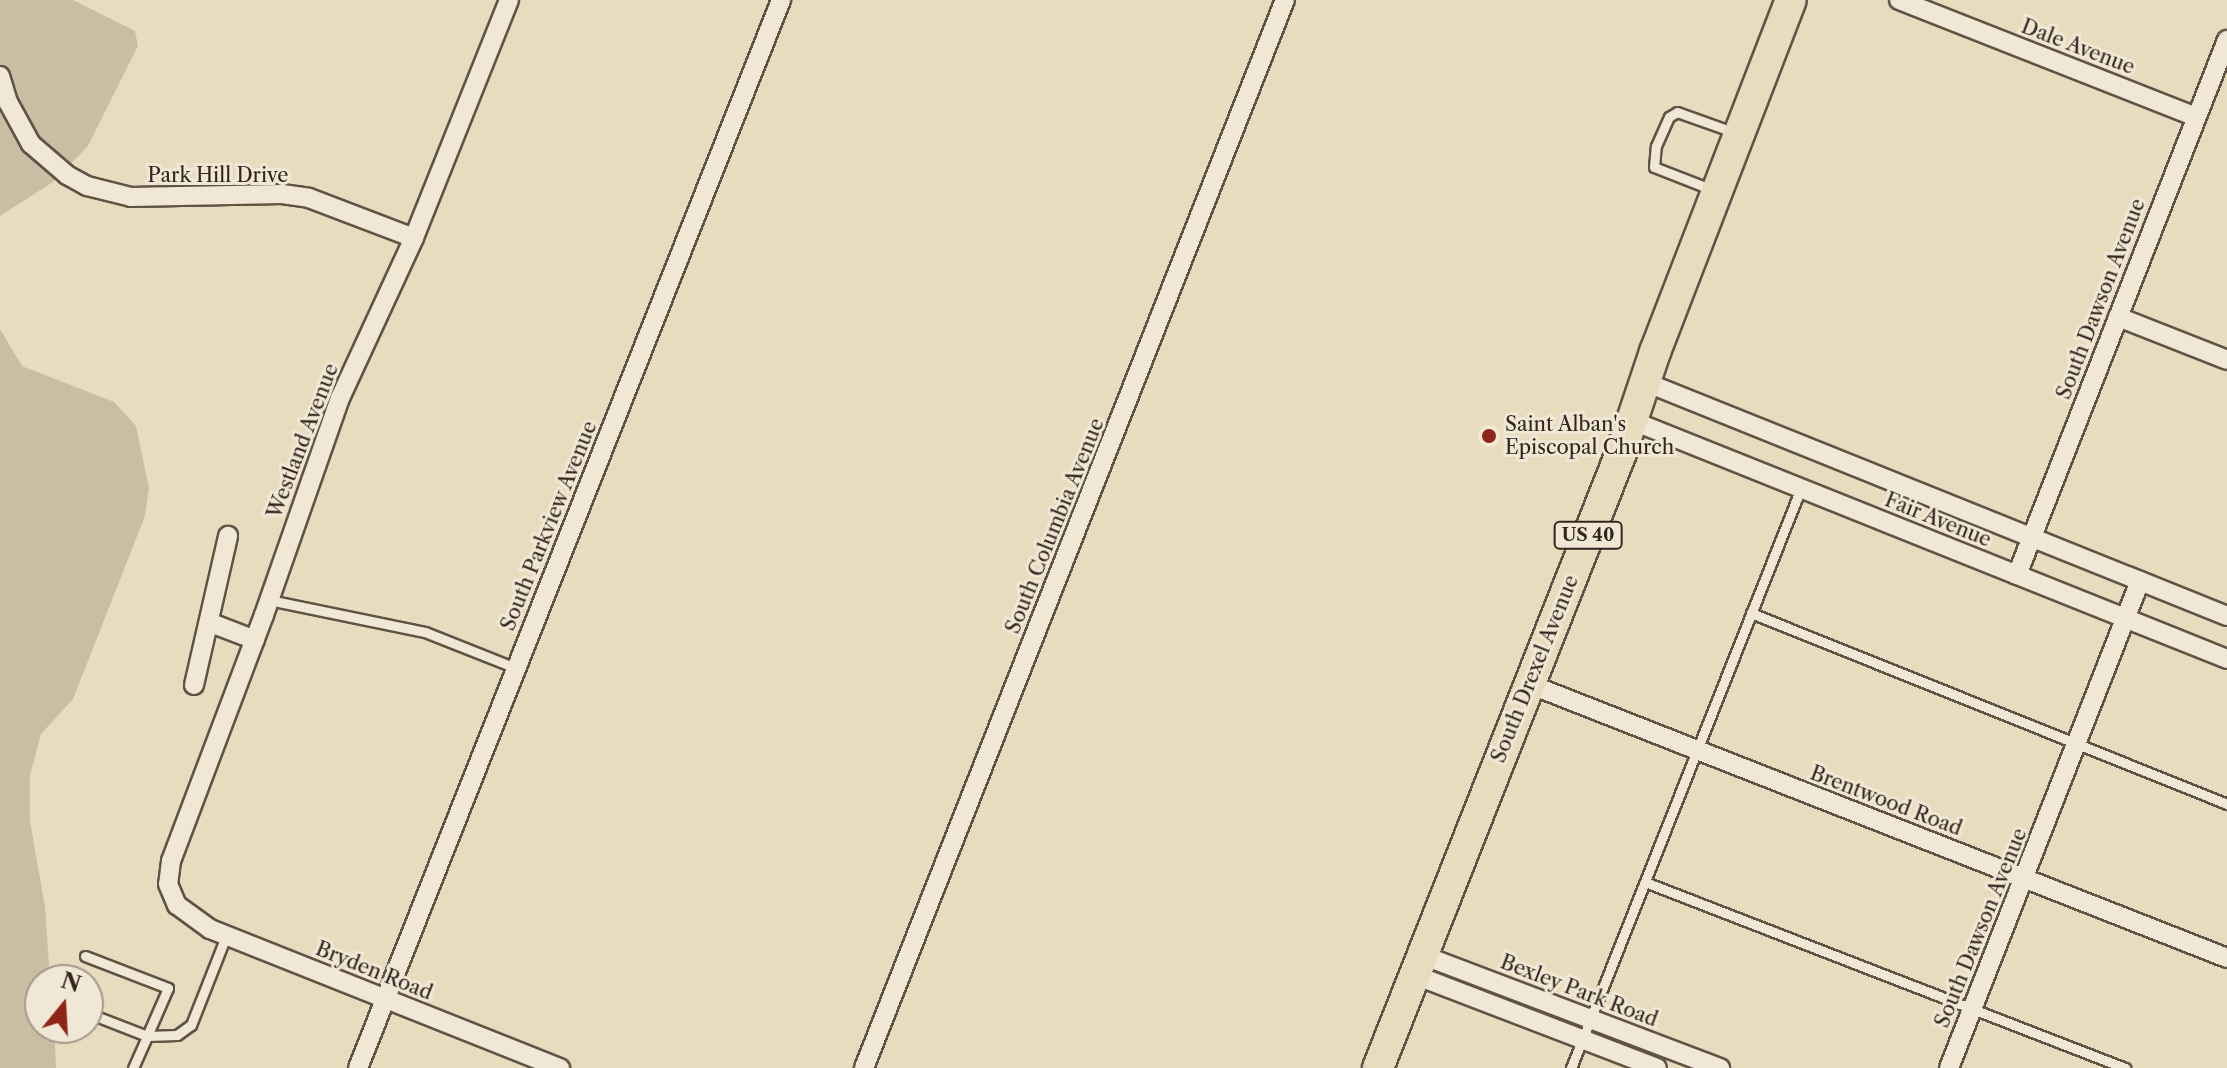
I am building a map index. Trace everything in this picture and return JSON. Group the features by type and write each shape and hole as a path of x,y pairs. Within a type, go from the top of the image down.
{"main road":[{"name":"South Drexel Avenue","path":"1378,1068 1633,421 1716,191 1791,0"}],"street":[{"name":"Westland Avenue","path":"177,905 168,884 171,861 255,640 340,398 414,238 509,0"},
{"name":"South Parkview Avenue","path":"358,1068 781,0"},
{"name":"South Columbia Avenue","path":"864,1068 1285,0"},
{"name":"Dale Avenue","path":"1899,0 2196,117"},
{"name":"South Dawson Avenue","path":"2017,575 2196,117 2222,66 2227,40"},
{"name":"Park Hill Drive","path":"0,76 8,102 31,144 67,175 97,190 131,197 282,194 309,198 414,238"},
{"path":"2118,317 2227,360"},
{"name":"Fair Avenue","path":"1645,382 2227,616"},
{"name":"Fair Avenue","path":"1633,421 2227,659"},
{"path":"194,685 211,623 228,536"},
{"name":"South Dawson Avenue","path":"1949,1068 2026,879 2140,581"},
{"path":"211,623 255,640"},
{"name":"Brentwood Road","path":"1529,684 2227,958"},
{"name":"Bryden Road","path":"177,905 210,929 226,936 560,1068"},
{"path":"1418,965 1582,1040 1657,1068"},
{"name":"Bexley Park Road","path":"1418,965 1591,1019 1720,1068"}],"lane":[{"path":"1716,191 1654,167 1656,146 1669,117 1677,112 1738,134"},
{"path":"1571,1068 1801,488"},
{"path":"269,600 425,632 516,668"},
{"path":"1751,613 2227,804"},
{"path":"1645,882 2125,1068"},
{"path":"104,1019 147,1036 177,1035 191,1025 226,936"},
{"path":"85,956 168,988 133,1068"}],"shaded area":[{"path":"0,0 73,0 135,31 138,46 88,146 53,182 0,216"},
{"path":"0,329 22,366 114,402 136,426 149,488 145,516 73,699 41,734 30,775 30,821 45,907 49,964 24,964 24,1044 55,1044 56,1068 0,1068"}],"place":[{"name":"Saint Alban's Episcopal Church","path":"1489,436"}]}
